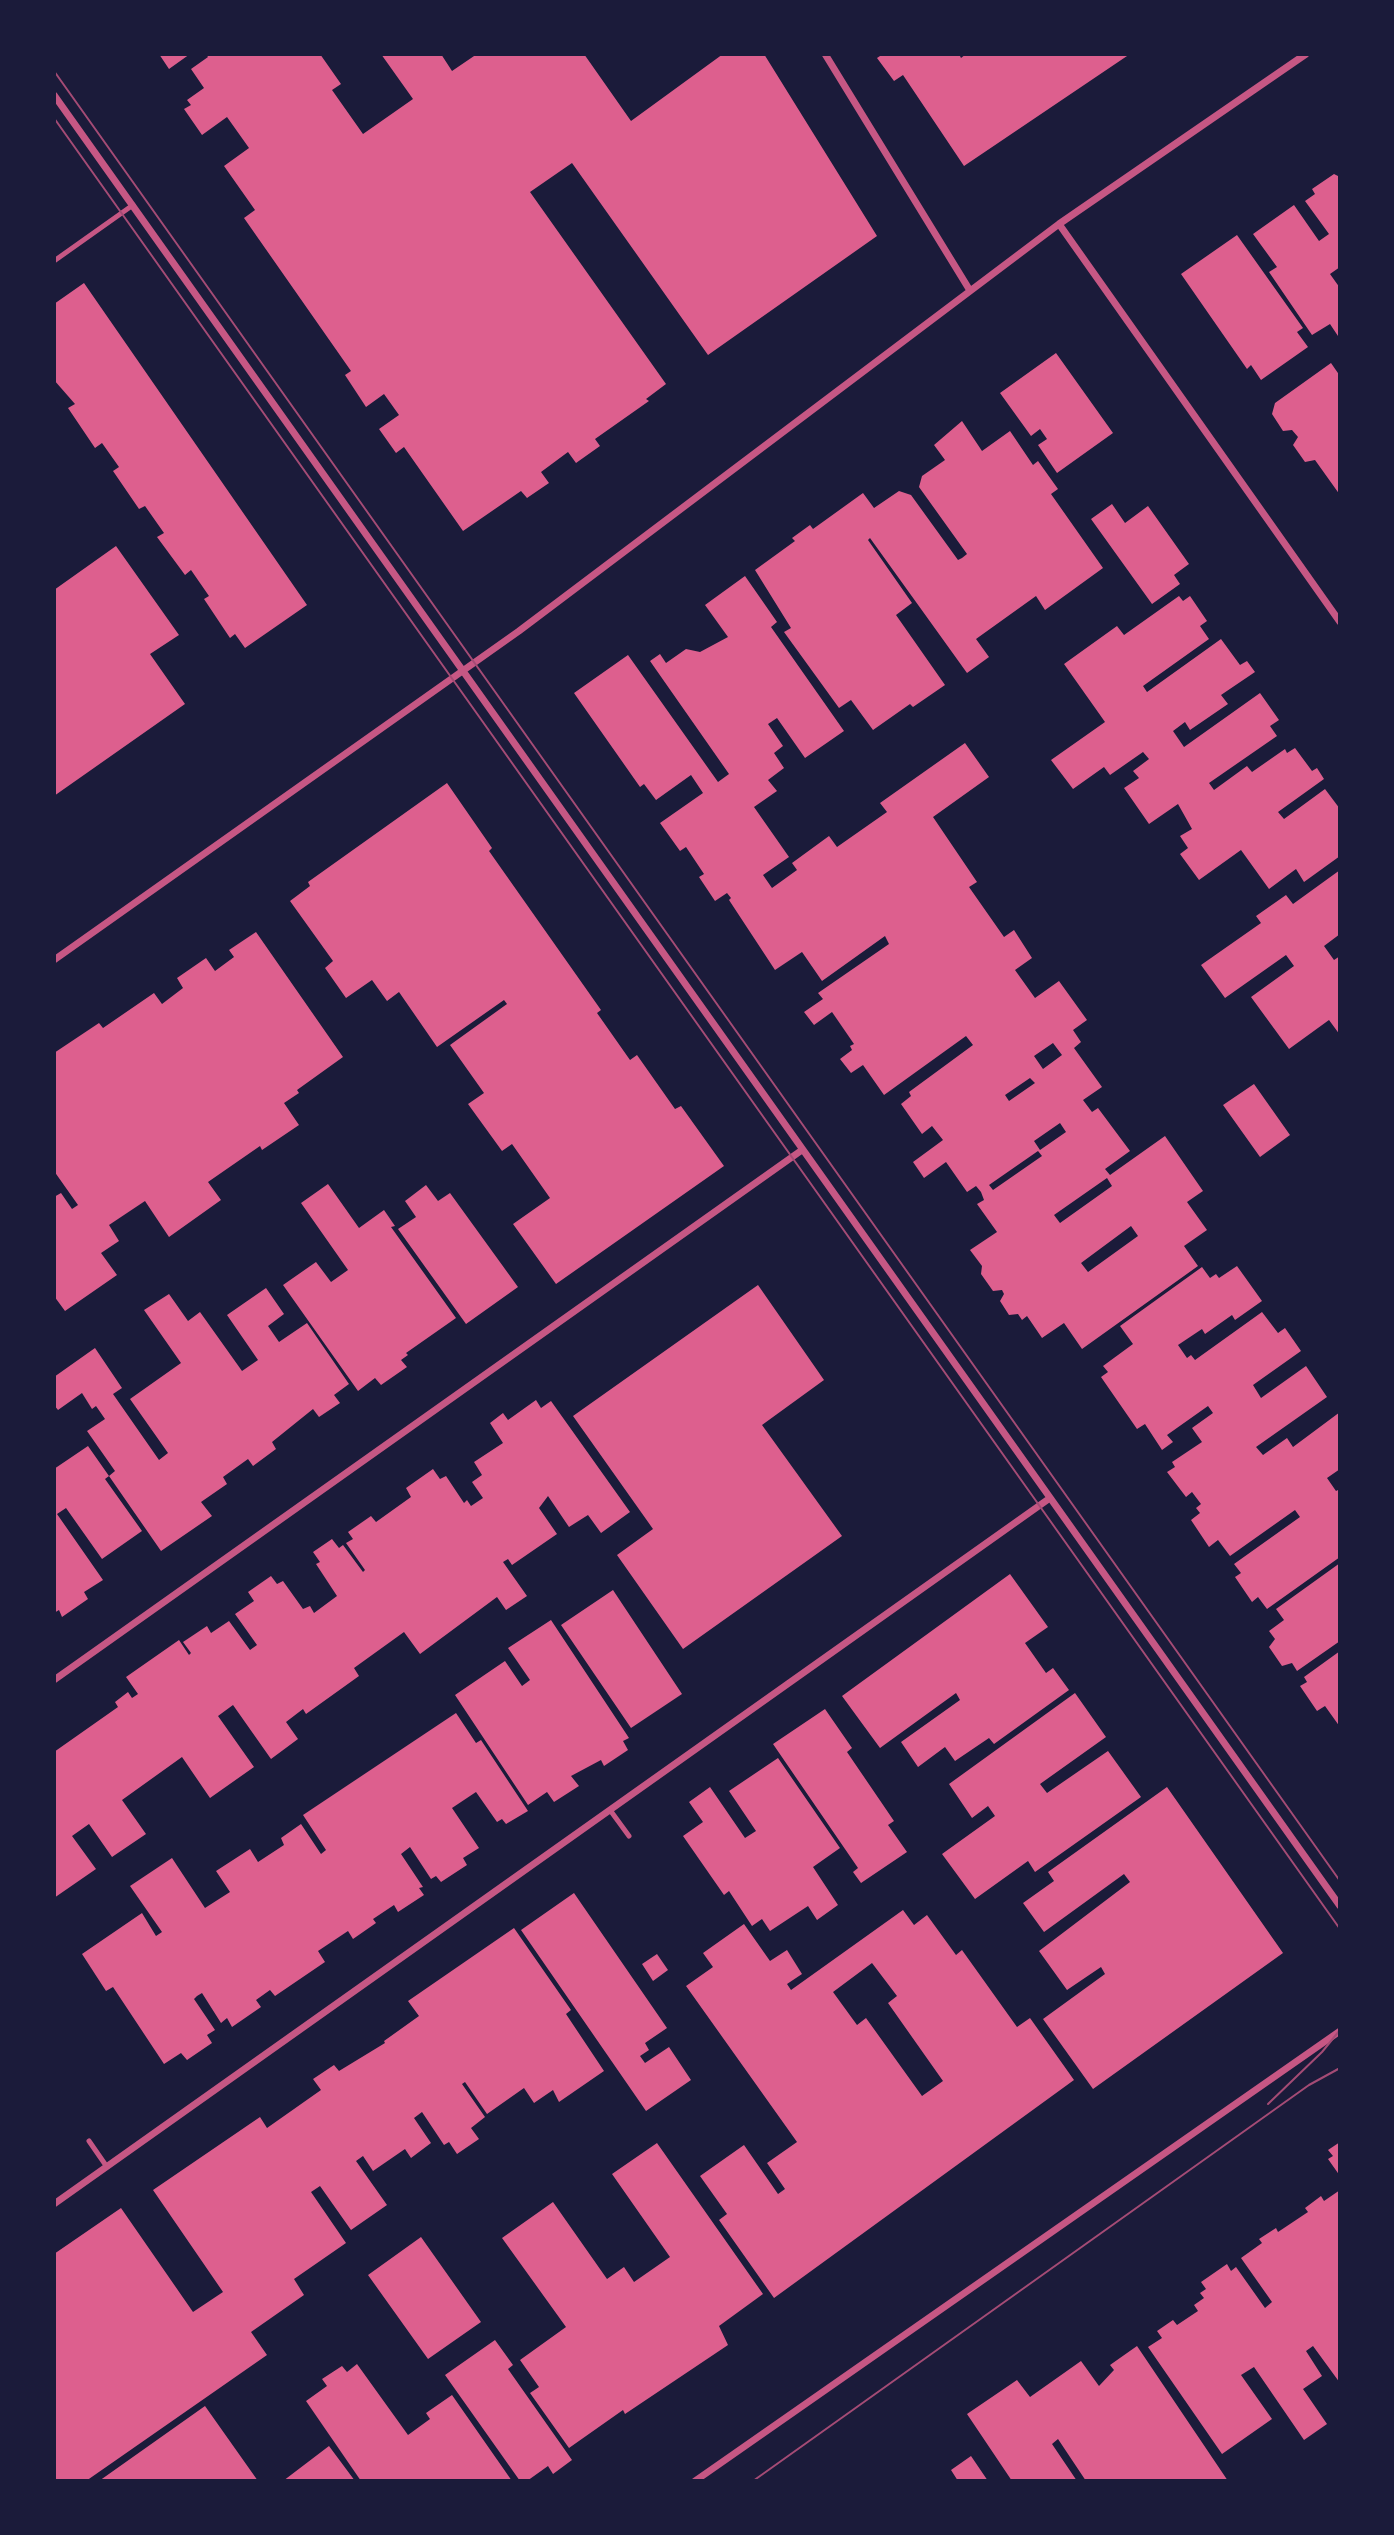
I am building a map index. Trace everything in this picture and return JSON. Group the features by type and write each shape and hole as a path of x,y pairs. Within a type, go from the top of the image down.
{"street":[{"path":"825,54 969,289"},
{"path":"54,960 519,631 969,289 1306,54"},
{"path":"54,95 1340,1906"},
{"path":"1059,224 1340,622"},
{"path":"54,1680 802,1150"},
{"path":"54,2204 1050,1497"},
{"path":"695,2481 1340,2031"}],"lane":[{"path":"54,261 133,205"},
{"path":"610,1810 629,1836"},
{"path":"89,2141 107,2167"}],"building":[{"path":"159,54 190,54 169,69"},
{"path":"206,54 320,54 341,84 332,90 363,134 413,99 381,54 441,54 452,71 477,54 584,54 631,121 723,54 764,54 877,236 708,355 572,163 530,192 666,384 646,399 649,401 595,439 600,446 576,463 568,452 541,472 549,483 527,498 521,491 463,531 404,447 396,453 379,429 399,415 384,394 366,407 345,375 351,371 244,218 255,210 224,166 249,148 227,117 202,135 184,109 191,105 187,100 204,88 191,69 208,57"},
{"path":"883,54 959,54 961,58 966,54 1130,54 964,166 903,75 894,81 877,58"},
{"path":"1334,174 1340,177 1340,267 1330,274 1340,288 1340,339 1330,324 1312,335 1269,272 1277,267 1253,234 1294,205 1319,241 1329,234 1305,201 1315,194 1312,189"},
{"path":"1237,235 1303,328 1297,332 1308,347 1261,380 1251,365 1247,369 1181,274"},
{"path":"84,283 307,605 245,648 235,634 230,638 204,599 209,596 191,570 185,575 157,537 164,533 145,506 139,509 113,471 119,467 102,443 95,448 68,408 75,404 54,380 54,304"},
{"path":"1056,353 1113,433 1057,473 1038,445 1047,439 1040,429 1031,436 1000,393"},
{"path":"1331,363 1340,376 1340,495 1315,460 1305,462 1293,445 1298,437 1292,430 1283,431 1272,414 1275,403"},
{"path":"962,421 982,451 1010,431 1033,465 1038,461 1058,489 1051,494 1103,568 1045,610 1036,596 976,639 989,657 967,673 870,538 868,540 912,603 896,615 945,685 913,707 910,704 873,730 851,700 839,708 784,632 791,628 755,570 795,541 792,538 810,525 813,529 863,493 874,508 899,491 911,495 958,560 962,558 967,554 919,487 922,476 945,460 934,445"},
{"path":"1112,504 1125,523 1148,506 1189,564 1174,575 1180,584 1152,604 1091,519"},
{"path":"116,546 179,635 150,654 185,704 54,796 54,590"},
{"path":"745,576 777,622 771,627 844,731 805,758 777,718 768,724 783,746 774,753 784,768 768,780 777,791 754,807 789,857 763,875 772,888 797,870 792,863 829,836 837,847 887,812 880,803 965,743 989,777 933,817 977,882 969,887 1004,937 1014,930 1032,958 1015,970 1035,998 1059,981 1087,1020 1073,1030 1081,1042 1074,1048 1102,1087 1083,1100 1092,1112 1098,1108 1130,1151 1105,1169 1110,1175 1165,1136 1203,1191 1187,1202 1207,1230 1184,1246 1198,1266 1082,1349 1064,1323 1042,1338 1027,1316 1022,1320 1018,1314 1009,1315 1000,1301 1004,1294 1002,1290 993,1291 981,1274 982,1266 970,1250 997,1232 977,1204 984,1200 981,1192 976,1186 967,1192 946,1162 924,1178 913,1162 943,1140 932,1126 922,1134 901,1104 911,1096 909,1092 973,1045 966,1036 884,1095 863,1065 851,1073 840,1059 852,1050 850,1046 854,1044 832,1012 814,1025 804,1012 823,999 818,993 889,944 885,936 822,981 802,952 775,970 729,900 731,898 727,893 715,901 699,877 704,874 686,847 680,851 660,823 703,793 691,775 656,800 644,784 640,787 574,693 628,655 718,782 729,774 650,661 660,654 666,663 686,649 700,652 728,637 705,605","holes":["1053,1043 1062,1055 1043,1069 1034,1056","1030,1078 1035,1083 1009,1101 1005,1095","1060,1123 1066,1132 1040,1150 1034,1141","1038,1151 1042,1156 993,1190 989,1185","1107,1178 1112,1186 1060,1223 1054,1215","1131,1226 1138,1236 1088,1272 1081,1263"]},
{"path":"1179,596 1183,601 1190,596 1207,621 1200,626 1209,639 1143,686 1147,692 1221,639 1240,665 1247,661 1255,672 1221,695 1228,704 1190,730 1185,722 1173,731 1184,747 1260,693 1279,720 1270,726 1277,736 1209,783 1214,790 1247,766 1252,772 1285,749 1287,753 1295,748 1312,771 1317,768 1324,779 1278,812 1284,819 1325,789 1340,809 1340,856 1304,882 1296,869 1269,889 1241,850 1199,880 1180,854 1188,848 1180,836 1192,829 1178,804 1149,824 1124,788 1139,778 1133,771 1149,759 1143,752 1110,775 1104,767 1073,789 1051,760 1105,722 1064,664 1117,626 1124,635"},
{"path":"447,783 492,848 489,851 601,1010 597,1013 630,1060 637,1055 675,1109 681,1106 724,1166 556,1284 513,1224 550,1198 512,1144 502,1151 468,1104 484,1093 450,1045 507,1004 504,1000 437,1047 399,992 387,1001 372,980 346,998 325,968 333,961 290,901 310,886 308,882"},
{"path":"1340,870 1340,934 1324,946 1334,960 1340,956 1340,1035 1329,1020 1289,1049 1251,997 1294,966 1286,955 1225,998 1201,965 1261,923 1256,916 1286,895 1293,904"},
{"path":"256,932 343,1057 297,1090 299,1093 284,1103 299,1125 262,1150 260,1146 208,1182 221,1200 169,1237 145,1201 109,1225 119,1241 101,1253 117,1275 65,1311 54,1296 54,1197 61,1193 72,1209 78,1205 54,1171 54,1053 99,1023 103,1028 154,993 162,1004 183,988 177,978 206,958 215,971 234,957 229,950"},
{"path":"1254,1084 1290,1135 1260,1157 1223,1105"},
{"path":"328,1184 359,1228 384,1210 395,1226 391,1227 456,1318 406,1353 408,1355 401,1360 407,1367 381,1385 375,1378 358,1391 283,1285 316,1262 331,1282 348,1270 301,1203"},
{"path":"426,1185 438,1201 450,1193 518,1287 466,1324 398,1229 416,1217 405,1201"},
{"path":"1237,1266 1262,1301 1235,1320 1232,1315 1205,1334 1202,1329 1178,1345 1187,1358 1191,1355 1195,1360 1262,1312 1278,1333 1285,1328 1301,1351 1253,1385 1261,1398 1306,1366 1327,1397 1256,1447 1263,1455 1287,1438 1293,1447 1340,1412 1340,1469 1327,1478 1336,1491 1340,1489 1340,1557 1267,1609 1258,1597 1252,1602 1235,1577 1241,1573 1234,1564 1300,1517 1295,1510 1230,1556 1218,1540 1209,1547 1191,1520 1200,1513 1196,1508 1201,1504 1192,1492 1186,1497 1167,1472 1175,1467 1172,1462 1202,1442 1192,1428 1213,1413 1208,1406 1167,1435 1173,1442 1162,1450 1145,1424 1137,1429 1101,1377 1108,1372 1103,1366 1133,1344 1120,1326 1202,1267 1210,1278 1216,1274 1219,1278"},
{"path":"758,1285 824,1380 762,1425 842,1536 683,1649 617,1555 653,1529 573,1416"},
{"path":"266,1288 284,1314 268,1326 279,1342 307,1323 349,1384 334,1395 340,1403 319,1417 313,1409 272,1442 276,1449 253,1466 248,1459 223,1477 227,1484 201,1502 212,1516 161,1551 109,1476 115,1471 87,1431 105,1419 96,1406 92,1409 82,1393 58,1410 54,1405 54,1377 95,1348 122,1388 113,1394 159,1460 168,1453 130,1399 181,1363 144,1310 169,1294 188,1321 200,1312 242,1371 258,1360 227,1315"},
{"path":"536,1400 541,1408 551,1401 630,1512 601,1533 588,1515 569,1527 548,1496 539,1508 557,1534 512,1565 508,1559 503,1562 527,1596 506,1610 497,1597 420,1654 404,1632 354,1668 359,1676 306,1714 303,1709 286,1722 298,1739 271,1759 233,1705 218,1716 254,1767 210,1798 182,1757 122,1800 146,1834 112,1857 89,1824 72,1836 96,1869 54,1898 54,1752 118,1707 115,1702 128,1692 132,1698 138,1694 126,1677 179,1640 189,1655 191,1653 183,1642 207,1626 211,1633 229,1621 250,1650 257,1645 235,1614 254,1601 248,1592 271,1576 277,1584 283,1581 303,1609 310,1606 314,1613 337,1596 316,1564 320,1562 313,1552 332,1539 339,1548 343,1545 363,1572 365,1570 346,1543 353,1539 348,1532 371,1516 376,1522 411,1497 406,1488 433,1469 440,1479 446,1476 464,1503 467,1500 471,1506 483,1498 472,1482 482,1475 474,1462 503,1443 490,1423 503,1413 508,1420"},
{"path":"88,1446 109,1476 105,1479 142,1531 102,1559 66,1508 57,1514 103,1580 84,1592 88,1599 62,1617 59,1610 54,1613 54,1469"},
{"path":"1340,1563 1340,1641 1297,1671 1292,1663 1282,1666 1269,1647 1275,1639 1269,1631 1284,1620 1276,1609"},
{"path":"1010,1574 1048,1627 1025,1643 1046,1673 1053,1668 1069,1690 994,1744 989,1738 955,1761 945,1747 918,1767 901,1742 960,1700 956,1693 880,1748 842,1696"},
{"path":"613,1590 682,1694 631,1728 561,1625"},
{"path":"551,1620 629,1738 623,1741 628,1750 604,1766 601,1760 571,1776 579,1786 554,1802 547,1792 528,1805 455,1695 505,1661 522,1686 530,1680 508,1648"},
{"path":"1340,1651 1340,1727 1325,1706 1317,1711 1300,1686 1307,1682 1304,1677"},
{"path":"1075,1693 1106,1737 1040,1784 1047,1793 1108,1751 1141,1797 1035,1872 1028,1861 975,1899 942,1854 995,1816 988,1806 972,1818 949,1784"},
{"path":"825,1709 852,1748 847,1752 894,1821 888,1825 907,1852 861,1883 853,1872 858,1868 773,1744"},
{"path":"456,1713 476,1743 481,1740 528,1811 506,1824 502,1819 497,1822 476,1792 452,1808 479,1848 463,1858 467,1865 441,1882 436,1876 431,1879 410,1847 401,1854 423,1887 419,1888 424,1895 398,1912 394,1905 373,1919 376,1923 353,1939 348,1931 318,1951 325,1962 275,1996 270,1990 256,2000 261,2007 232,2027 227,2018 221,2023 202,1993 197,1996 194,1999 215,2030 207,2035 212,2043 187,2060 181,2053 164,2064 113,1987 106,1991 82,1954 142,1913 156,1936 162,1932 130,1886 172,1858 205,1908 230,1892 216,1871 250,1849 258,1862 284,1845 281,1838 301,1824 321,1854 326,1850 303,1815"},
{"path":"778,1758 840,1848 813,1867 838,1905 817,1920 808,1906 770,1931 762,1919 752,1926 729,1891 724,1895 683,1836 703,1822 689,1802 710,1787 745,1838 756,1831 729,1791"},
{"path":"1167,1787 1283,1953 1093,2089 1043,2019 1105,1974 1101,1967 1067,1990 1039,1951 1130,1882 1124,1874 1044,1932 1023,1903 1054,1881 1048,1872"},
{"path":"574,1893 667,2028 645,2043 649,2050 640,2056 645,2063 669,2047 691,2080 646,2111 521,1930"},
{"path":"903,1910 914,1925 927,1915 956,1955 962,1950 1017,2027 1030,2018 1074,2080 774,2298 719,2220 727,2214 700,2176 744,2145 778,2194 785,2189 767,2163 797,2142 686,1986 713,1967 703,1953 744,1924 770,1961 787,1950 802,1974 787,1984 791,1990","holes":["872,1963 897,1996 888,2003 943,2081 922,2096 866,2018 857,2025 833,1992"]},
{"path":"514,1928 571,2010 566,2014 604,2071 559,2102 553,2090 534,2103 524,2088 487,2114 465,2082 462,2084 485,2117 471,2128 479,2139 457,2154 449,2142 444,2145 422,2112 414,2118 431,2143 411,2158 405,2149 373,2171 363,2156 356,2161 387,2205 351,2230 320,2186 311,2192 346,2243 294,2279 304,2295 251,2332 267,2355 86,2481 54,2481 54,2254 121,2208 193,2312 223,2292 153,2190 260,2117 267,2128 321,2090 313,2079 334,2065 339,2071 385,2043 384,2041 419,2016 408,2001"},
{"path":"657,1954 668,1970 653,1981 642,1964"},
{"path":"1340,2142 1340,2176 1328,2159 1333,2156 1328,2150"},
{"path":"657,2143 763,2294 719,2326 728,2345 625,2414 623,2410 569,2448 530,2393 539,2387 520,2360 566,2327 502,2238 553,2202 607,2279 624,2267 634,2282 670,2257 612,2174"},
{"path":"1340,2190 1340,2383 1313,2346 1306,2351 1322,2376 1303,2389 1327,2424 1304,2440 1254,2367 1241,2375 1272,2419 1222,2454 1148,2347 1162,2338 1157,2331 1173,2320 1177,2325 1198,2311 1194,2305 1204,2298 1200,2293 1206,2289 1201,2282 1227,2264 1231,2271 1236,2267 1265,2308 1272,2302 1241,2258 1262,2243 1259,2239 1276,2228 1278,2232 1308,2212 1305,2208 1321,2196 1324,2201"},
{"path":"421,2237 481,2322 428,2359 368,2275"},
{"path":"495,2340 513,2365 508,2369 572,2460 553,2474 548,2466 527,2481 520,2481 445,2375"},
{"path":"1137,2346 1228,2481 1086,2481 1058,2439 1052,2444 1077,2481 1012,2481 967,2414 1017,2380 1030,2397 1081,2361 1099,2386 1114,2370 1110,2365"},
{"path":"357,2364 408,2435 430,2419 426,2413 452,2395 512,2481 361,2481 306,2401 327,2386 322,2379 342,2366 347,2372"},
{"path":"205,2406 258,2481 99,2481"},
{"path":"329,2446 355,2481 283,2481"},
{"path":"971,2456 988,2481 958,2481 951,2470"}],"tram line":[{"path":"54,71 1340,1881"},
{"path":"54,118 1340,1929"},
{"path":"1268,2104 1322,2052 1340,2030"},
{"path":"753,2481 1309,2085 1340,2068"}]}
